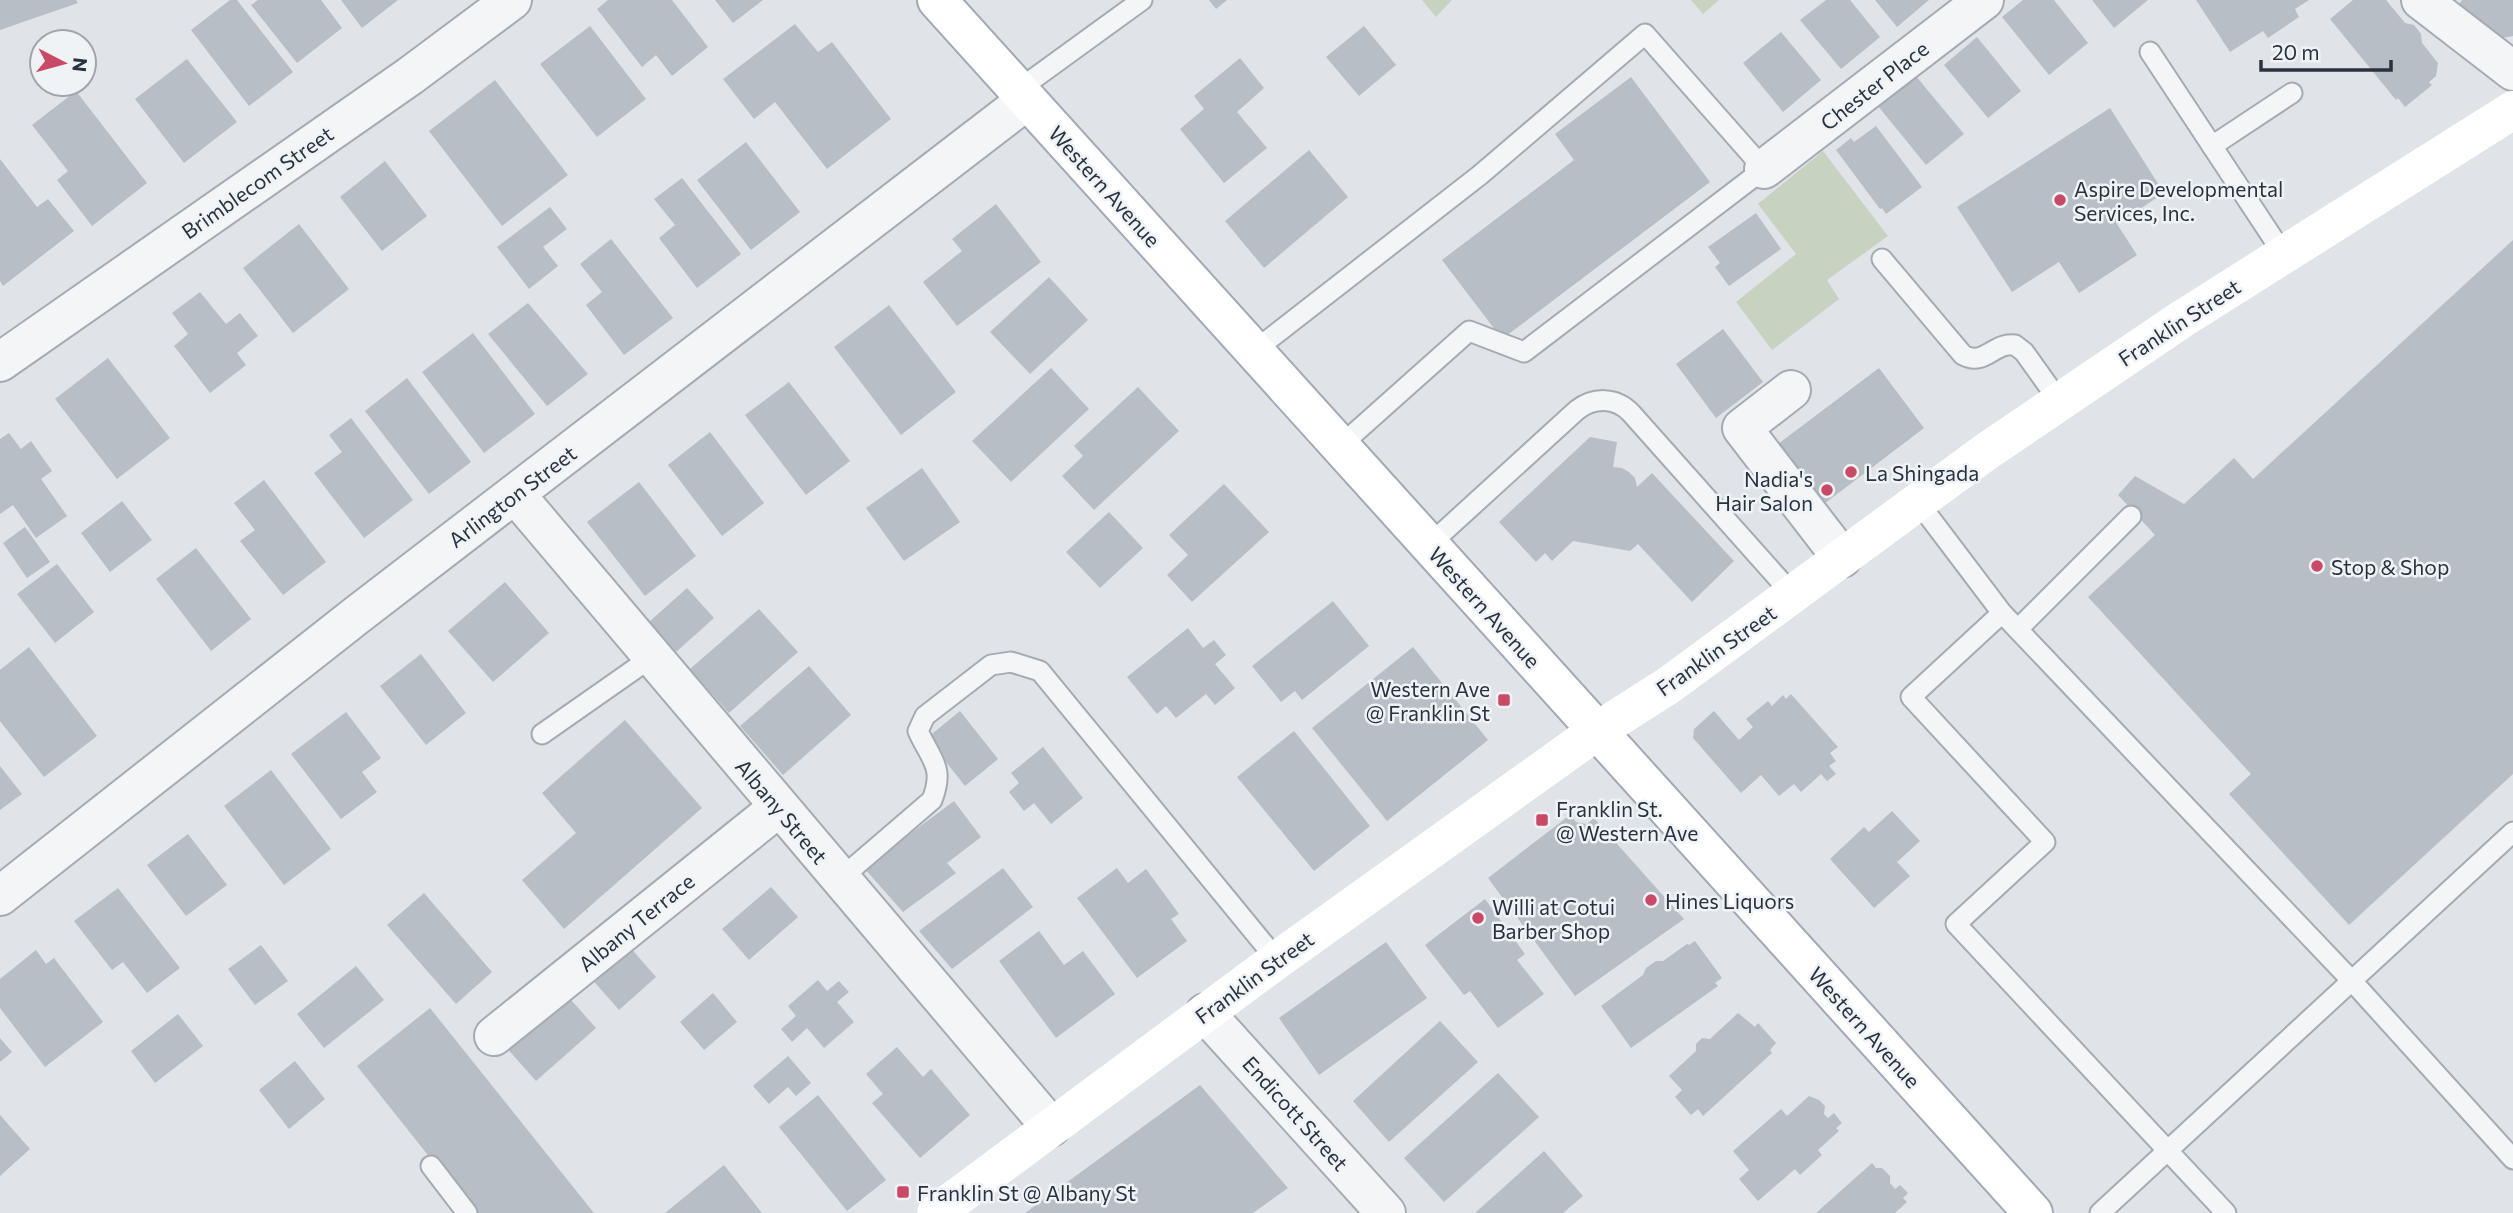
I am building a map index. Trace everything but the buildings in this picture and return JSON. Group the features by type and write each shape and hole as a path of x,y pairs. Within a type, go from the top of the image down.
{"main road":[{"name":"Western Avenue","path":"937,0 2033,1213"},
{"name":"Franklin Street","path":"936,1213 1277,960 1597,731 1669,685 1987,451 2182,319 2513,110"}],"street":[{"name":"Brimblecom Street","path":"0,362 410,76 512,0"},
{"name":"Chester Place","path":"1764,169 1984,0"},
{"path":"2421,0 2513,71"},
{"name":"Arlington Street","path":"0,896 1023,95"},
{"path":"1791,390 1742,428 1842,558"},
{"name":"Albany Street","path":"515,494 1051,1127"},
{"name":"Albany Terrace","path":"494,1036 779,807"},
{"name":"Endicott Street","path":"1205,1013 1386,1213"}],"lane":[{"path":"1023,95 1142,0"},
{"path":"1254,351 1479,175 1644,34 1764,169 1524,352 1469,331 1340,446"},
{"path":"2150,52 2284,255"},
{"path":"2212,146 2292,93"},
{"path":"1882,259 1963,355 1973,360 1980,359 2000,346 2015,345 2024,352 2059,401"},
{"path":"1429,545 1582,406 1594,401 1608,401 1621,405 1631,413 1793,595"},
{"path":"1918,502 2002,613 2352,981 2513,1159"},
{"path":"2018,629 2131,516"},
{"path":"2002,613 1911,697 2045,842 1956,924 2226,1213"},
{"path":"542,734 652,657"},
{"path":"840,878 932,800 939,783 936,762 918,731 925,716 991,665 1012,663 1040,671 1277,960"},
{"path":"2099,1213 2513,832"},
{"path":"431,1167 467,1213"}],"green space":[{"path":"1422,0 1452,0 1436,17"},
{"path":"1691,0 1719,0 1703,14"},
{"path":"1823,151 1888,236 1827,280 1839,299 1772,350 1736,302 1796,254 1758,204"}],"place":[{"name":"Aspire Developmental Services, Inc.","path":"2060,200"},
{"name":"La Shingada","path":"1851,472"},
{"name":"Nadia's Hair Salon","path":"1827,490"},
{"name":"Stop & Shop","path":"2317,566"},
{"name":"Western Ave @ Franklin St","path":"1504,700"},
{"name":"Franklin St. @ Western Ave","path":"1542,820"},
{"name":"Hines Liquors","path":"1651,900"},
{"name":"Willi at Cotui Barber Shop","path":"1478,918"},
{"name":"Franklin St @ Albany St","path":"903,1192"}]}
